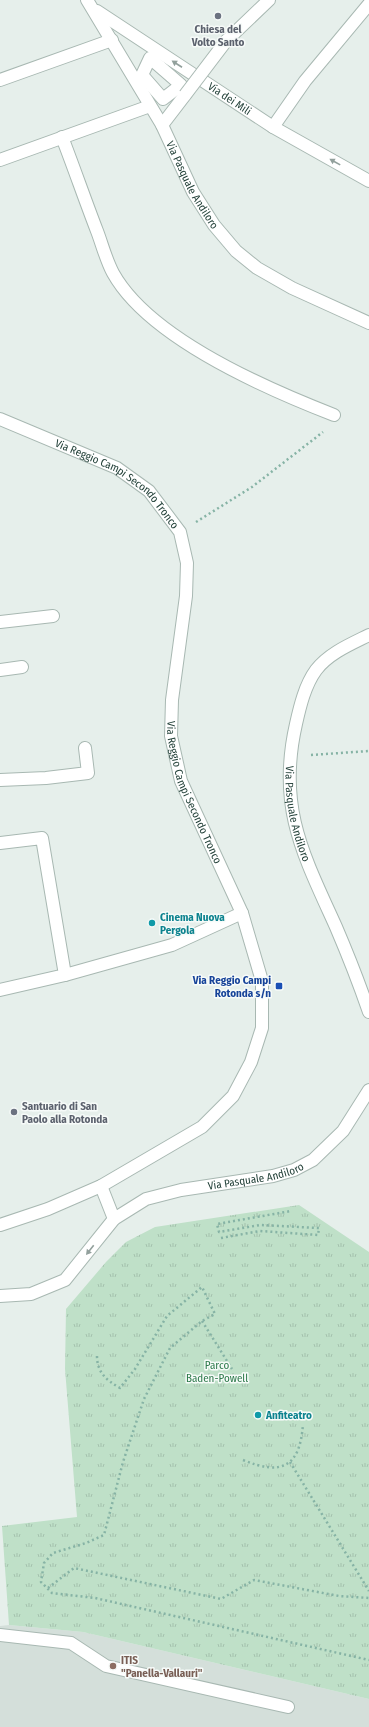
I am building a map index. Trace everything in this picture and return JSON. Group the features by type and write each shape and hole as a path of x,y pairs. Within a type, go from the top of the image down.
{"street":[{"path":"162,125 226,41 269,0"},
{"path":"273,127 305,81 369,4"},
{"name":"Via dei Mili","path":"90,5 273,127 369,181"},
{"name":"Via Pasquale Andiloro","path":"90,5 162,125 193,192 214,225 236,251 257,268 292,288 369,323"},
{"path":"0,80 112,40"},
{"path":"0,160 150,106"},
{"path":"62,137 113,273 142,309 179,337 222,365 274,392 334,415"},
{"name":"Via Reggio Campi Secondo Tronco","path":"0,419 117,468 149,490 180,532 186,563 186,596 172,700 170,736 181,781 242,913 262,981 262,1028 251,1062 233,1096 202,1127 101,1186 48,1210 0,1225"},
{"path":"0,622 52,616"},
{"name":"Via Pasquale Andiloro","path":"369,635 330,657 316,670 308,684 299,707 288,768 289,792 297,832 303,852 349,957 369,1012"},
{"path":"0,670 22,667"},
{"path":"0,780 46,778 88,773 85,748"},
{"path":"0,843 42,838 65,975"},
{"path":"0,990 65,975 172,945 242,913"},
{"name":"Via Pasquale Andiloro","path":"0,1296 31,1294 65,1280 114,1219 146,1199 181,1190 273,1176 294,1170 313,1160 343,1131 369,1090"},
{"path":"101,1186 114,1219"},
{"path":"0,1635 71,1643 106,1666 288,1707"}],"path":[{"path":"204,517 252,487 321,435 334,415"},
{"path":"293,734 309,756 369,751"},
{"path":"221,1238 260,1231 318,1235 319,1228 260,1225 219,1232 217,1224 291,1211"},
{"path":"97,1356 97,1366 108,1381 120,1388 135,1369 167,1316 202,1288 215,1314 202,1321 170,1348 144,1399 123,1462 104,1535 86,1543 53,1553 44,1563 41,1582 52,1593 95,1598 369,1660"},
{"path":"202,1321 232,1369"},
{"path":"243,1460 262,1468 279,1468 290,1462 297,1454 302,1440 303,1424"},
{"path":"290,1462 369,1591"},
{"path":"48,1588 74,1568 221,1599 254,1580 339,1596 369,1598"}],"shaded area":[{"name":"ITIS \"Panella-Vallauri\"","path":"9,1625 83,1632 369,1699 369,1727 0,1727 0,1626"}],"green space":[{"name":"Parco Baden-Powell","path":"299,1205 369,1252 369,1699 83,1632 9,1625 2,1526 77,1517 65,1369 66,1309 106,1262 126,1242 155,1227"}],"place":[{"name":"Chiesa del Volto Santo","path":"218,16"},
{"name":"Cinema Nuova Pergola","path":"152,923"},
{"name":"Via Reggio Campi Rotonda s/n","path":"279,986"},
{"name":"Santuario di San Paolo alla Rotonda","path":"14,1112"},
{"name":"Anfiteatro","path":"258,1415"},
{"name":"ITIS \"Panella-Vallauri\"","path":"113,1666"}]}
